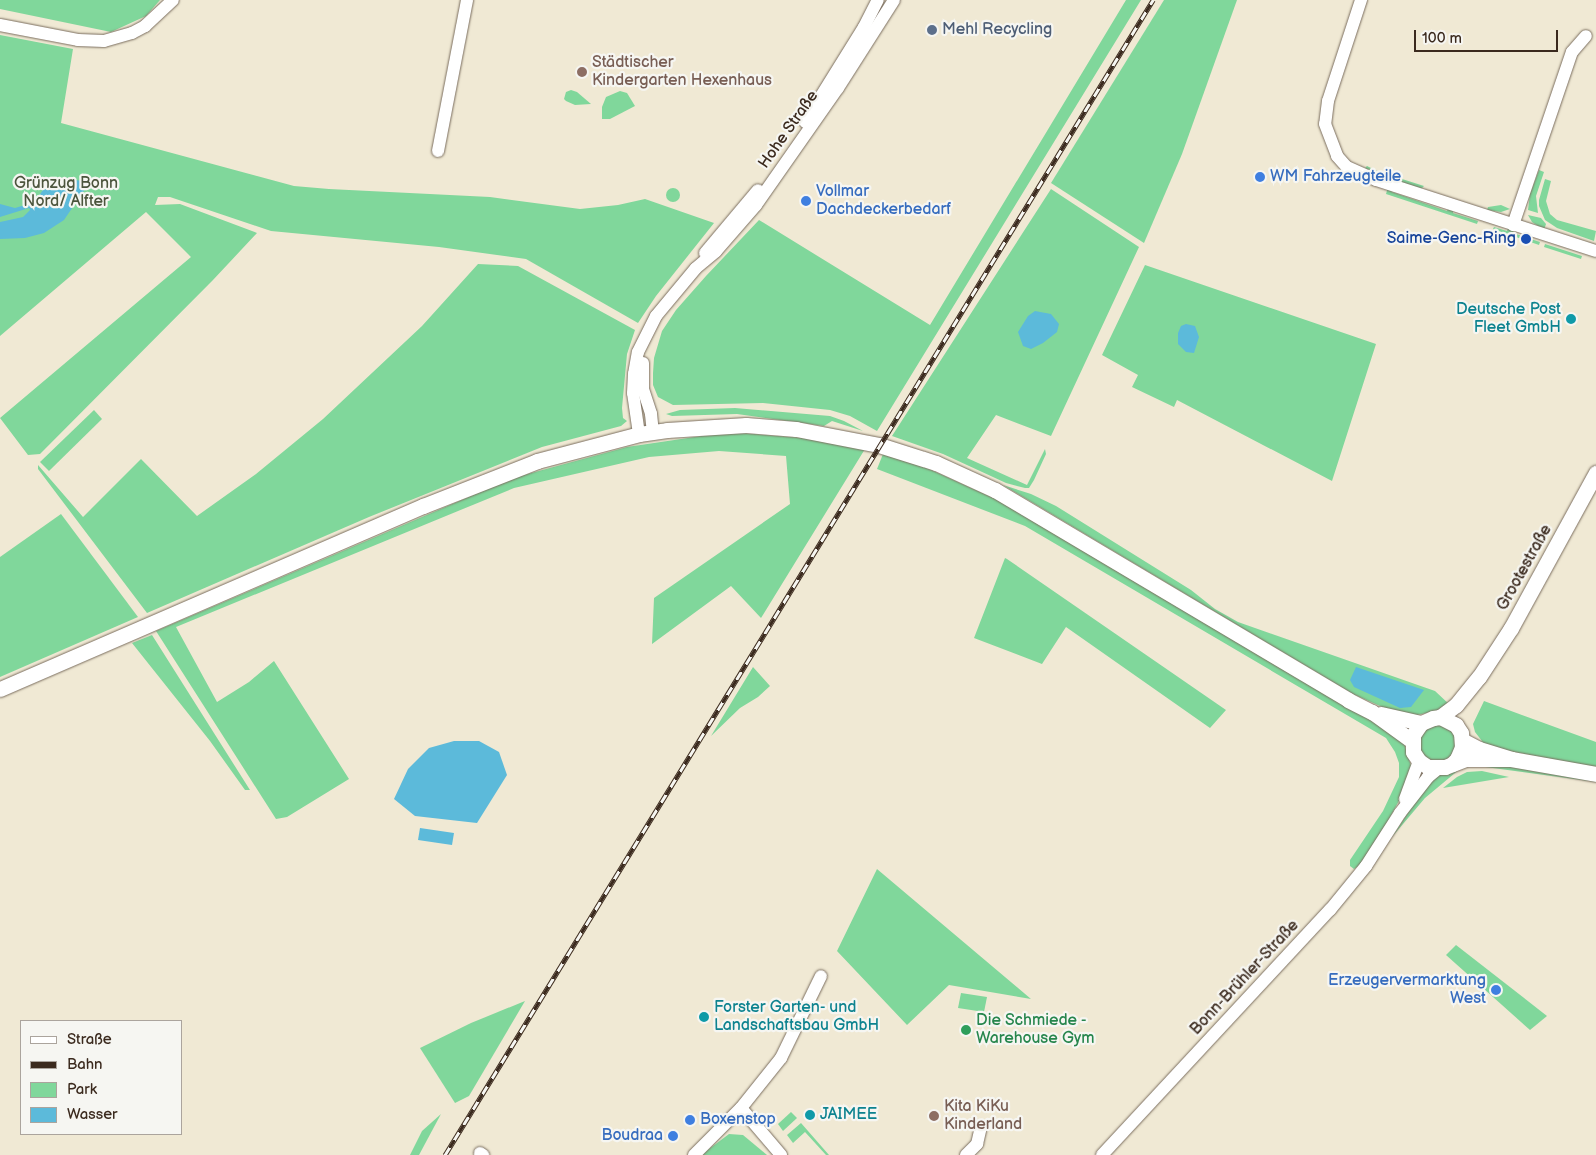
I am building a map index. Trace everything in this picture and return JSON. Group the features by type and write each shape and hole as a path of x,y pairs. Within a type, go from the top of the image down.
{"main road":[{"path":"0,689 490,478 556,454 646,433 746,425 796,429 879,445 936,463 994,490 1047,519 1372,712 1412,741"},
{"name":"Grootestraße","path":"1462,736 1461,719 1479,677 1530,596 1596,473"},
{"name":"Grootestraße","path":"1440,718 1450,710 1479,677"},
{"path":"1372,712 1421,723"},
{"path":"1511,760 1483,750 1462,736 1456,725 1440,718 1433,718 1421,723 1416,729 1412,741 1413,752 1419,761 1428,767 1445,766 1466,759 1511,760 1596,774"},
{"path":"1445,766 1460,753 1462,736"}],"street":[{"path":"0,25 78,40 104,41 132,33 145,26 173,0"},
{"path":"438,151 467,0"},
{"name":"Hohe Straße","path":"753,203 810,115 878,0"},
{"name":"Hohe Straße","path":"646,433 651,414 643,389 646,337 656,316 696,268 716,251 753,203 838,88 894,0"},
{"path":"1361,0 1328,102 1325,124 1337,156 1347,167 1368,177 1596,251"},
{"path":"1514,225 1572,52 1586,36"},
{"name":"Bonn-Brühler-Straße","path":"1400,813 1417,771 1419,761"},
{"name":"Bonn-Brühler-Straße","path":"1102,1155 1335,905 1366,866 1400,813 1428,777 1445,766"},
{"path":"694,1155 741,1108 781,1058 821,976"},
{"path":"741,1108 781,1155"},
{"path":"966,1155 977,1144 981,1127"}],"green space":[{"path":"0,0 160,0 146,16 111,32 0,9"},
{"path":"1126,0 1141,0 877,431 850,416 830,410 763,403 673,405 658,397 653,385 653,373 654,358 662,331 676,310 759,220 930,325"},
{"path":"1164,0 1237,0 1182,154 1144,243 1051,183"},
{"name":"Grünzug Bonn Nord/ Alfter","path":"0,35 73,49 61,123 294,186 490,197 580,209 618,205 645,199 714,223 656,296 638,323 526,259 439,247 271,231 170,197 158,197 155,205 180,204 257,233 213,280 40,454 28,455 0,418 191,257 146,212 0,336"},
{"path":"571,90 577,92 591,104 575,105 566,101 564,99 566,92"},
{"path":"620,91 627,93 635,106 610,119 602,119 602,107 606,97"},
{"path":"1367,166 1424,186 1421,189 1376,174 1365,168"},
{"path":"1539,170 1544,172 1536,196 1538,213 1528,210 1530,194"},
{"path":"1545,179 1551,181 1546,201 1550,214 1557,220 1596,231 1594,241 1557,228 1545,220 1539,206 1539,200"},
{"path":"1388,187 1393,189 1392,192 1447,211 1448,208 1453,210 1453,213 1478,221 1477,224 1386,194"},
{"path":"673,188 678,190 680,195 678,200 673,202 668,200 666,195 668,190"},
{"path":"1051,189 1139,247 1051,436 996,415 967,458 1027,485 1045,449 1046,454 1034,480 1029,488 1025,488 1006,483 943,454 892,436"},
{"path":"1501,205 1510,209 1501,212 1487,210 1488,207"},
{"path":"1528,215 1541,218 1546,224 1544,230 1532,222"},
{"path":"1494,227 1507,231 1508,228 1514,230 1513,233 1540,242 1539,245 1493,229"},
{"path":"1545,244 1582,256 1581,259 1544,247"},
{"path":"478,264 518,266 635,330 627,354 622,408 623,418 627,421 621,426 542,447 369,517 147,613 38,469 38,465 83,517 141,459 197,516 256,474 323,419 422,326"},
{"path":"1145,265 1376,344 1332,481 1177,400 1174,407 1132,387 1138,375 1102,355"},
{"path":"735,408 830,416 863,431 832,421 824,426 737,414 672,416 666,414 680,410"},
{"path":"94,410 102,419 49,471 40,462"},
{"path":"741,433 804,438 865,449 761,618 731,586 652,644 654,598 790,504 786,456 719,451 649,457 514,488 176,627 217,702 249,682 274,661 349,779 287,817 276,819 156,631 513,478 627,447 715,434"},
{"path":"883,454 929,469 1011,506 1387,727 1404,743 1411,766 1407,786 1388,821 1360,865 1354,869 1350,866 1350,860 1383,811 1399,777 1399,763 1395,752 1386,738 1025,526 877,469"},
{"path":"1003,485 1031,494 1056,506 1191,590 1215,609 1238,622 1435,691 1450,705 1441,710 1412,716 1398,714 1353,694"},
{"path":"61,514 138,617 0,677 0,557"},
{"path":"1005,558 1226,710 1210,728 1066,627 1042,664 974,638"},
{"path":"152,635 250,790 245,790 210,741 132,643"},
{"path":"753,667 770,686 758,697 740,708 711,736"},
{"path":"1484,701 1596,742 1596,768 1483,746 1473,724"},
{"path":"1437,724 1450,730 1456,743 1450,756 1437,762 1424,756 1418,743 1424,730"},
{"path":"1497,765 1585,777 1596,779 1596,782 1478,766"},
{"path":"1461,768 1425,798 1392,837 1426,785 1435,776"},
{"path":"1482,771 1509,777 1443,788 1467,772"},
{"path":"877,869 1031,999 949,985 907,1025 837,951"},
{"path":"1456,945 1547,1016 1530,1030 1446,955"},
{"path":"961,993 987,997 984,1012 958,1008"},
{"path":"525,1001 469,1096 455,1103 420,1048 471,1023"},
{"path":"791,1112 797,1118 783,1131 778,1124"},
{"path":"441,1114 419,1155 410,1155 422,1131"},
{"path":"801,1123 829,1155 826,1155 805,1132 793,1143 787,1135"},
{"path":"729,1134 743,1135 767,1155 701,1155"}],"water":[{"path":"69,179 82,181 85,189 64,220 44,233 25,238 0,239 0,222 23,217 30,210 29,208 0,217 0,204 15,208 25,205 35,201 43,190"},
{"path":"1035,311 1051,314 1059,324 1057,332 1043,343 1031,349 1023,346 1018,332 1028,316"},
{"path":"1186,324 1195,326 1199,337 1194,353 1186,352 1178,344 1178,333 1181,326"},
{"path":"1356,667 1424,690 1411,707 1400,708 1354,687 1350,680"},
{"path":"454,741 479,741 499,752 507,775 477,823 415,816 394,799 408,769 429,748"},
{"path":"420,828 454,833 452,845 418,840"}],"railway":[{"path":"445,1155 1153,0"}],"place":[{"name":"Mehl Recycling","path":"932,30"},
{"name":"Städtischer Kindergarten Hexenhaus","path":"582,72"},
{"name":"WM Fahrzeugteile","path":"1260,177"},
{"name":"Vollmar Dachdeckerbedarf","path":"806,201"},
{"name":"Saime-Genc-Ring","path":"1526,239"},
{"name":"Deutsche Post Fleet GmbH","path":"1571,319"},
{"name":"Erzeugervermarktung West","path":"1496,990"},
{"name":"Forster Garten- und Landschaftsbau GmbH","path":"704,1017"},
{"name":"Die Schmiede - Warehouse Gym","path":"966,1030"},
{"name":"JAIMEE","path":"810,1115"},
{"name":"Kita KiKu Kinderland","path":"934,1116"},
{"name":"Boxenstop","path":"690,1120"},
{"name":"Boudraa","path":"673,1136"}]}
